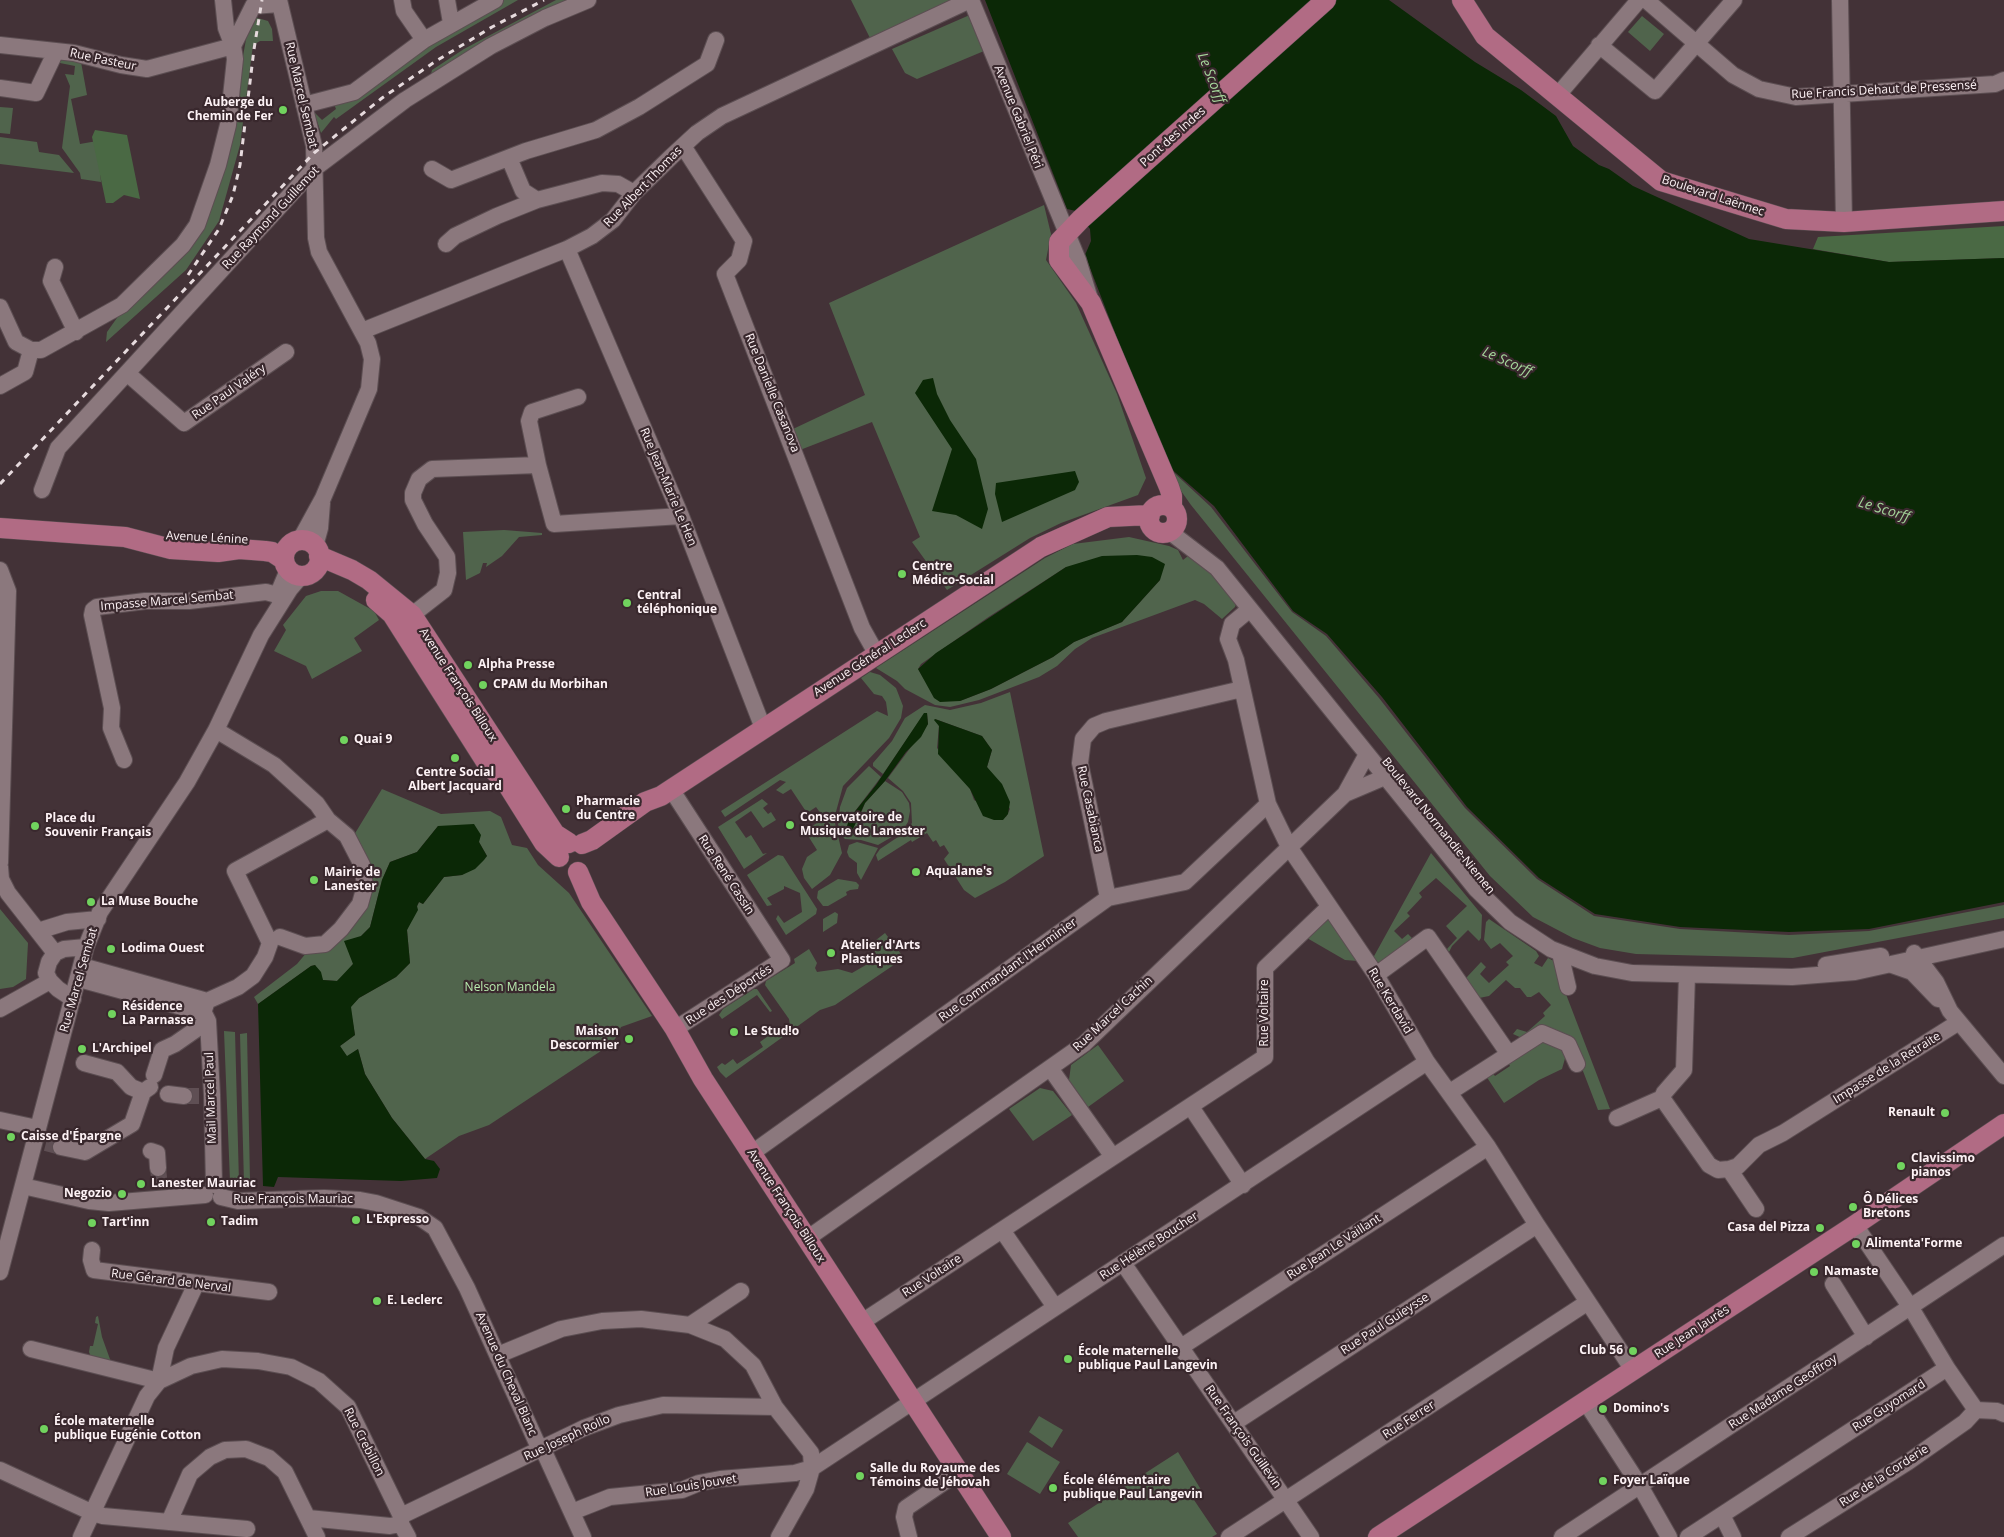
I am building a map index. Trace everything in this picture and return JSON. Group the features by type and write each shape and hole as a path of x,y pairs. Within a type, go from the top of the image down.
{"main road":[{"name":"Pont des Indes","path":"1066,233 1326,0"},
{"name":"Boulevard Laënnec","path":"1462,0 1485,36 1661,181 1786,219 1844,222 2004,211"},
{"path":"1066,233 1059,242 1059,260 1091,303 1164,476 1172,496 1164,519"},
{"name":"Avenue Général Leclerc","path":"574,849 650,808 666,792 876,653 1041,547 1083,529 1164,519"},
{"name":"Avenue Lénine","path":"0,528 125,537 172,536 274,542 302,558"},
{"path":"0,537 51,543 172,548"},
{"name":"Avenue Lénine","path":"125,537 172,548 218,552 239,549 265,551 302,558"},
{"name":"Avenue François Billoux","path":"302,558 330,559 369,580 412,615 555,834 574,849"},
{"name":"Avenue François Billoux","path":"302,558 352,580 392,614 486,762 507,784 544,843 574,849"},
{"path":"392,614 412,615"},
{"name":"Avenue François Billoux","path":"574,849 565,869 578,872 592,902 676,1029 702,1079 808,1238 911,1402 1001,1537"},
{"name":"Rue Jean Jaurès","path":"1378,1537 1855,1225 2004,1124"}],"street":[{"path":"0,307 16,342 31,350 41,350 122,305 183,245 197,224 218,165 228,125 235,58 233,46 226,28 223,0"},
{"path":"402,0 404,12 424,40"},
{"path":"447,0 451,23"},
{"path":"304,105 354,92 424,40 451,23 495,0"},
{"name":"Rue Raymond Guillemot","path":"42,490 58,448 316,168 405,100 491,46 588,0"},
{"name":"Rue Albert Thomas","path":"362,330 567,249 592,236 613,220 634,193 683,146 722,116 971,0"},
{"name":"Avenue Gabriel Péri","path":"971,0 1066,233"},
{"path":"1557,96 1638,0"},
{"name":"Rue Francis Dehaut de Pressensé","path":"1646,0 1733,74 1759,89 1796,96 1995,84 2004,80"},
{"path":"1599,45 1656,91 1734,0"},
{"path":"1840,0 1844,222"},
{"path":"233,46 253,6 279,2"},
{"name":"Rue Marcel Sembat","path":"0,1272 3,1244 23,1186 45,1140 58,1056 86,947 106,901 187,782 216,730 261,635 277,595 320,528 323,498 369,389 372,359 362,330 319,252 314,198 316,168 314,146 279,2"},
{"path":"432,169 452,180 509,158 596,130 639,107 707,64 716,40"},
{"name":"Rue Pasteur","path":"0,45 56,51 147,69 233,46"},
{"path":"0,88 36,93 56,51"},
{"name":"Rue Danielle Casanova","path":"683,146 744,241 739,260 725,274 862,628 876,653"},
{"path":"509,158 523,191 537,200"},
{"path":"446,244 455,236 537,200 602,183 618,184 634,193"},
{"name":"Rue Jean-Marie Le Hen","path":"567,249 681,516 763,728"},
{"path":"55,267 51,281 76,332"},
{"path":"0,386 25,372 31,350"},
{"name":"Rue Paul Valéry","path":"128,374 184,423 286,352"},
{"path":"578,397 532,412 529,421 538,465 554,524 681,516"},
{"path":"412,615 444,590 448,573 447,557 425,524 414,500 413,493 419,480 432,469 538,465"},
{"name":"Boulevard Normandie-Niemen","path":"1164,519 1217,568 1476,890 1497,911 1536,941 1560,953 1595,966 1632,973 1820,976 1890,965 1916,955 1934,945 2004,929"},
{"name":"Boulevard Normandie-Niemen","path":"1164,519 1206,544 1224,561 1483,884 1515,915 1541,933 1564,945 1598,958 1647,965 1792,969 1916,955"},
{"name":"Rue Marcel Sembat","path":"261,635 290,589 302,558"},
{"path":"0,570 8,590 4,804 0,863"},
{"name":"Impasse Marcel Sembat","path":"124,760 111,728 112,708 93,610 97,607 145,601 189,601 266,592 277,595"},
{"name":"Rue Kerdavid","path":"1250,609 1232,624 1228,633 1268,804 1289,847 1376,975 1427,1062 1488,1147 1633,1370"},
{"name":"Rue Casabianca","path":"1108,898 1080,763 1083,739 1094,726 1106,721 1242,689"},
{"path":"216,730 274,765 317,804 328,820 347,836 362,865 365,886 360,904 341,929 324,944 305,946 275,940 234,871 318,828 328,820"},
{"name":"Rue Marcel Cachin","path":"808,1238 1084,1044 1345,794 1367,754"},
{"name":"Rue Marcel Cachin","path":"1345,794 1385,777"},
{"name":"Rue René Cassin","path":"666,792 782,960"},
{"name":"Rue Commandant l'Herminier","path":"752,1153 1108,898 1185,882 1268,804"},
{"path":"0,868 1,879 8,893 55,953"},
{"name":"Rue Voltaire","path":"862,1322 1265,1057 1265,968 1329,907"},
{"path":"38,931 67,922 98,919"},
{"path":"1376,975 1428,937 1508,1053"},
{"path":"0,1120 45,1140 85,1152 132,1124 162,1050 175,1044 206,1011 253,976 275,940"},
{"path":"1916,955 1950,953 2004,940"},
{"path":"73,998 58,989 50,981 46,973 49,962 55,953 64,949 86,947"},
{"path":"1560,953 1568,987"},
{"path":"1936,982 1950,953"},
{"path":"1916,955 1936,982 1954,1017"},
{"name":"Rue des Déportés","path":"676,1029 782,960"},
{"path":"1890,965 1912,972 1954,1017 2004,1076"},
{"path":"80,972 206,1011"},
{"path":"1617,1118 1662,1098 1664,1093 1684,1070 1688,975"},
{"path":"0,1008 50,981"},
{"name":"Mail Marcel Paul","path":"206,1011 191,1095 213,1193"},
{"name":"Impasse de la Retraite","path":"1729,1169 1738,1166 1759,1145 1815,1114 1954,1017"},
{"path":"1450,1092 1508,1053 1542,1033 1568,1044 1577,1064"},
{"path":"58,1056 117,1072 131,1087 149,1085"},
{"name":"Rue Hélène Boucher","path":"812,1468 1427,1062"},
{"path":"1050,1068 1113,1157"},
{"path":"1662,1098 1709,1166 1718,1170 1729,1169 1756,1209"},
{"path":"1190,1107 1242,1185"},
{"name":"Rue Jean Le Vaillant","path":"1180,1347 1488,1147"},
{"path":"151,1151 157,1153 158,1168"},
{"name":"Rue François Mauriac","path":"23,1186 109,1203 160,1193 213,1193 238,1201 324,1198 376,1203 427,1221 443,1238"},
{"name":"Rue Paul Guieysse","path":"1234,1423 1537,1225"},
{"path":"1855,1225 1976,1410 1997,1411 2004,1414"},
{"path":"1002,1230 1055,1307"},
{"name":"Avenue du Cheval Blanc","path":"443,1238 536,1441 542,1449 583,1537"},
{"name":"Rue Madame Geoffroy","path":"1562,1537 2004,1245"},
{"name":"Rue Gérard de Nerval","path":"92,1250 94,1270 269,1292"},
{"name":"Rue François Guillevin","path":"1123,1263 1311,1537"},
{"path":"31,1349 159,1381 166,1348 196,1284"},
{"path":"1833,1284 1866,1337"},
{"path":"690,1325 741,1291"},
{"name":"Rue Ferrer","path":"1228,1537 1588,1302"},
{"path":"498,1355 561,1329 602,1321 641,1319 690,1325 725,1339 753,1365 775,1407 811,1453 812,1468 806,1489 779,1537"},
{"name":"Rue Crebillon","path":"81,1537 147,1396 159,1381 191,1366 222,1359 258,1361 291,1367 319,1381 348,1407 403,1526"},
{"name":"Rue Guyomard","path":"1688,1537 1947,1368"},
{"path":"1585,1401 1640,1486 1669,1537"},
{"name":"Rue Joseph Rollo","path":"403,1526 542,1449 584,1428 618,1415 663,1406 775,1407"},
{"name":"Rue de la Corderie","path":"1788,1537 1908,1462 1966,1422 1976,1410"},
{"path":"169,1522 190,1474 210,1456 225,1450 246,1449 269,1458 285,1472 316,1537"},
{"name":"Rue Louis Jouvet","path":"572,1512 610,1497 682,1490 699,1482 795,1473 812,1468"},
{"path":"0,1470 92,1513 247,1529"},
{"path":"909,1537 904,1517 906,1508 959,1472"},
{"path":"1722,1515 1733,1537"},
{"path":"308,1518 403,1526"}],"green space":[{"path":"503,0 518,0 436,47 336,119 334,117 321,133 314,112 322,120 336,109 334,104 417,50"},
{"path":"556,0 571,0 431,74 432,70 464,49"},
{"path":"851,0 952,0 870,38"},
{"path":"972,14 984,51 917,79 905,73 892,49"},
{"path":"1642,16 1664,34 1650,51 1628,32"},
{"path":"254,17 268,21 272,29 273,41 260,41 253,45 240,145 219,221 186,270 106,342 107,332 119,315 193,242 239,78 247,34"},
{"path":"62,58 81,62 87,95 71,99 80,144 97,141 101,182 81,179 80,173 62,148 70,86 65,74 74,75 75,66 60,63 58,61"},
{"path":"0,107 13,108 10,134 0,133"},
{"path":"0,137 37,142 39,152 59,155 74,173 0,164"},
{"path":"1044,205 1051,234 1046,260 1076,303 1117,394 1146,478 1138,495 1061,523 1030,538 947,590 912,542 920,537 872,422 800,450 793,429 865,395 829,303"},
{"path":"1170,469 1211,507 1292,612 1326,636 1379,698 1465,808 1537,879 1594,916 1680,929 1789,935 1869,931 2004,905 2004,918 1793,958 1636,954 1600,948 1573,938 1533,917 1490,876 1191,505 1174,481"},
{"path":"504,530 542,533 542,535 519,537 502,556 486,567 487,563 483,563 480,573 466,580 463,532"},
{"path":"1129,537 1169,546 1178,550 1183,560 1188,556 1210,571 1236,604 1235,607 1222,619 1204,604 1195,600 1092,638 1075,649 1057,666 1039,677 979,700 950,707 935,705 905,689 897,681 876,668 1045,558 1073,544","holes":["1066,567 1160,580 1122,622 1074,642 1053,657 991,689 960,701 924,679 918,669 921,664 987,618"]},
{"path":"321,591 338,591 374,611 379,620 354,638 362,651 312,679 306,666 274,651 286,630 283,625 306,596"},
{"path":"870,672 880,675 896,688 903,706 901,718 889,738 843,786 834,819 842,853 830,875 812,889 804,878 802,869 807,857 817,850 805,831 824,818 816,807 807,813 791,789 783,794 776,790 786,782 780,780 725,817 721,811 877,711 888,716 886,702 882,696 874,694 861,678"},
{"path":"1010,692 1044,856 1005,882 975,898 964,890 944,859 949,853 944,845 940,847 936,840 933,842 927,833 912,842 911,840 878,861 876,855 880,849 904,833 912,823 911,803 903,791 888,778 928,724 927,713 924,714 883,774 873,766 873,763 892,741 905,718 925,705 950,710 981,703","holes":["935,719 982,736 992,750 987,767 1010,809 1006,817 974,800 970,789 937,748 939,726"]},
{"path":"869,766 881,777 849,819 858,821 865,803 885,781 902,792 909,803 910,811 908,822 902,831 878,845 861,840 845,839 841,835 838,824 840,807 847,788"},
{"name":"Nelson Mandela","path":"382,789 441,814 490,811 501,817 512,845 527,848 538,865 569,893 652,1016 621,1027 613,1043 489,1125 459,1136 425,1159 392,1118 365,1074 358,1049 347,1057 340,1046 355,1035 350,1007 359,998 396,977 410,963 407,930 419,902 423,904 444,877 462,875 487,856 479,842 438,826 417,852 390,862 382,880 370,927 361,936 353,964 346,973 337,981 323,980 315,965 311,966 258,1004 254,997 297,964 307,952 363,905 354,835"},
{"path":"762,799 768,804 763,808 768,814 771,812 776,820 763,828 751,811 735,822 746,838 751,835 763,854 767,853 744,869 718,827"},
{"path":"857,842 878,848 861,880 857,873 857,863 849,857 847,852 849,845"},
{"path":"1431,853 1482,915 1481,938 1479,941 1468,930 1452,946 1449,952 1447,949 1457,938 1446,926 1467,906 1436,878 1419,893 1422,897 1407,913 1410,916 1394,931 1402,939 1408,934 1414,940 1380,966 1373,958"},
{"path":"778,855 783,856 817,909 816,914 786,935 776,919 778,915 784,923 802,912 800,893 784,886 784,889 767,898 772,905 767,906 747,875"},
{"path":"838,879 856,882 859,885 858,889 850,890 846,892 847,895 828,906 823,906 817,898 818,891"},
{"path":"0,909 28,943 26,979 13,987 0,989"},
{"path":"835,912 838,914 837,923 823,932 823,919"},
{"path":"1329,919 1358,961 1345,960 1307,938 1323,920"},
{"path":"1489,919 1536,951 1539,956 1534,963 1542,967 1548,958 1558,963 1564,989 1610,1109 1598,1110 1571,1040 1524,1039 1513,1034 1517,1029 1527,1032 1545,1016 1543,1013 1551,1005 1539,992 1531,997 1527,997 1520,988 1515,988 1506,980 1489,996 1479,998 1467,984 1467,977 1481,962 1486,967 1480,974 1489,983 1509,965 1506,962 1513,956 1500,943 1491,949 1484,940 1486,922"},
{"path":"885,933 904,958 835,1005 820,1010 726,1078 720,1072 717,1067 722,1063 725,1065 733,1059 737,1064 763,1047 760,1042 771,1034 781,1033 790,1025 789,1019 765,985 766,981 795,963 794,959 809,949 817,963 815,968 817,972 838,969 852,973 878,958 871,944"},
{"path":"754,989 757,989 772,1011 770,1012 757,995 722,1019 719,1015 723,1009"},
{"path":"224,1031 235,1032 239,1183 230,1181"},
{"path":"247,1033 250,1181 244,1183 240,1034"},
{"path":"1543,1037 1568,1048 1562,1069 1539,1080 1504,1103 1484,1073 1490,1070 1495,1076 1510,1066 1507,1060"},
{"path":"1098,1045 1124,1081 1088,1107 1069,1080 1071,1065"},
{"path":"1040,1088 1053,1091 1072,1115 1033,1141 1009,1109"},
{"path":"98,1316 102,1337 111,1362 91,1357 89,1352 90,1346 93,1346 98,1324 95,1323 96,1317"},
{"path":"1039,1416 1063,1430 1052,1448 1029,1432"},
{"path":"1027,1442 1060,1462 1040,1494 1007,1474"},
{"path":"1178,1452 1203,1493 1194,1500 1217,1534 1212,1537 1078,1537 1068,1523"}],"shaded area":[{"path":"95,130 127,135 140,199 124,195 113,203 106,203 92,137"},
{"path":"2004,226 2004,258 1889,262 1813,249 1818,237"}],"water":[{"name":"Le Scorff","path":"985,0 1389,0 1475,62 1521,90 1556,116 1573,146 1599,165 1609,169 1633,186 1749,239 1889,262 2004,258 2004,902 1869,929 1789,932 1680,927 1595,914 1539,878 1467,807 1382,697 1327,634 1293,611 1214,506 1169,467 1085,255 1091,241 1090,229 1076,211 1067,209"},
{"path":"933,378 937,394 950,420 976,459 988,509 982,529 956,515 932,511 952,449 915,393 923,380"},
{"path":"1075,471 1079,482 1075,490 1002,522 995,494 996,483"},
{"path":"1137,555 1152,557 1165,564 1160,580 1122,622 1074,642 1053,657 991,689 960,701 940,702 934,698 918,669 936,653 1066,567 1102,556"},
{"path":"924,713 927,713 928,724 921,737 906,752 885,781 865,803 853,829 849,829 847,826 849,819 876,785"},
{"path":"935,719 982,736 992,750 987,767 1002,784 1010,802 1008,814 1003,820 994,820 983,816 970,789 938,754 939,726"},
{"path":"474,824 481,835 479,842 487,856 475,869 462,875 444,877 423,904 419,902 418,910 407,930 410,963 396,977 359,998 351,1007 355,1035 340,1046 347,1056 358,1049 365,1074 392,1118 425,1159 434,1161 440,1169 437,1178 401,1181 278,1177 274,1187 263,1186 258,1004 311,966 315,965 321,972 323,980 337,981 353,964 344,941 361,936 370,927 382,880 390,862 417,852 438,826"}],"tunnel":[{"path":"188,1096 199,1096"},
{"path":"46,1143 61,1147"},
{"path":"158,1168 160,1187"}],"railway":[{"path":"188,275 219,229 233,195 240,165 262,0"},
{"path":"0,484 314,153 382,98 436,61 492,27 544,0"}],"place":[{"name":"Auberge du Chemin de Fer","path":"283,110"},
{"name":"Centre Médico-Social","path":"902,574"},
{"name":"Central téléphonique","path":"627,603"},
{"name":"Alpha Presse","path":"468,665"},
{"name":"CPAM du Morbihan","path":"483,685"},
{"name":"Quai 9","path":"344,740"},
{"name":"Centre Social Albert Jacquard","path":"455,758"},
{"name":"Pharmacie du Centre","path":"566,809"},
{"name":"Conservatoire de Musique de Lanester","path":"790,825"},
{"name":"Place du Souvenir Français","path":"35,826"},
{"name":"Aqualane's","path":"916,872"},
{"name":"Mairie de Lanester","path":"314,880"},
{"name":"La Muse Bouche","path":"91,902"},
{"name":"Lodima Ouest","path":"111,949"},
{"name":"Atelier d'Arts Plastiques","path":"831,953"},
{"name":"Résidence La Parnasse","path":"112,1014"},
{"name":"Le Stud!o","path":"734,1032"},
{"name":"Maison Descormier","path":"629,1039"},
{"name":"L'Archipel","path":"82,1049"},
{"name":"Renault","path":"1945,1113"},
{"name":"Caisse d'Épargne","path":"11,1137"},
{"name":"Clavissimo pianos","path":"1901,1166"},
{"name":"Lanester Mauriac","path":"141,1184"},
{"name":"Negozio","path":"122,1194"},
{"name":"Ô Délices Bretons","path":"1853,1207"},
{"name":"L'Expresso","path":"356,1220"},
{"name":"Tadim","path":"211,1222"},
{"name":"Tart'inn","path":"92,1223"},
{"name":"Casa del Pizza","path":"1820,1228"},
{"name":"Alimenta'Forme","path":"1856,1244"},
{"name":"Namaste","path":"1814,1272"},
{"name":"E. Leclerc","path":"377,1301"},
{"name":"Club 56","path":"1633,1351"},
{"name":"École maternelle publique Paul Langevin","path":"1068,1359"},
{"name":"Domino's","path":"1603,1409"},
{"name":"École maternelle publique Eugénie Cotton","path":"44,1429"},
{"name":"Salle du Royaume des Témoins de Jéhovah","path":"860,1476"},
{"name":"Foyer Laïque","path":"1603,1481"},
{"name":"École élémentaire publique Paul Langevin","path":"1053,1488"}]}
